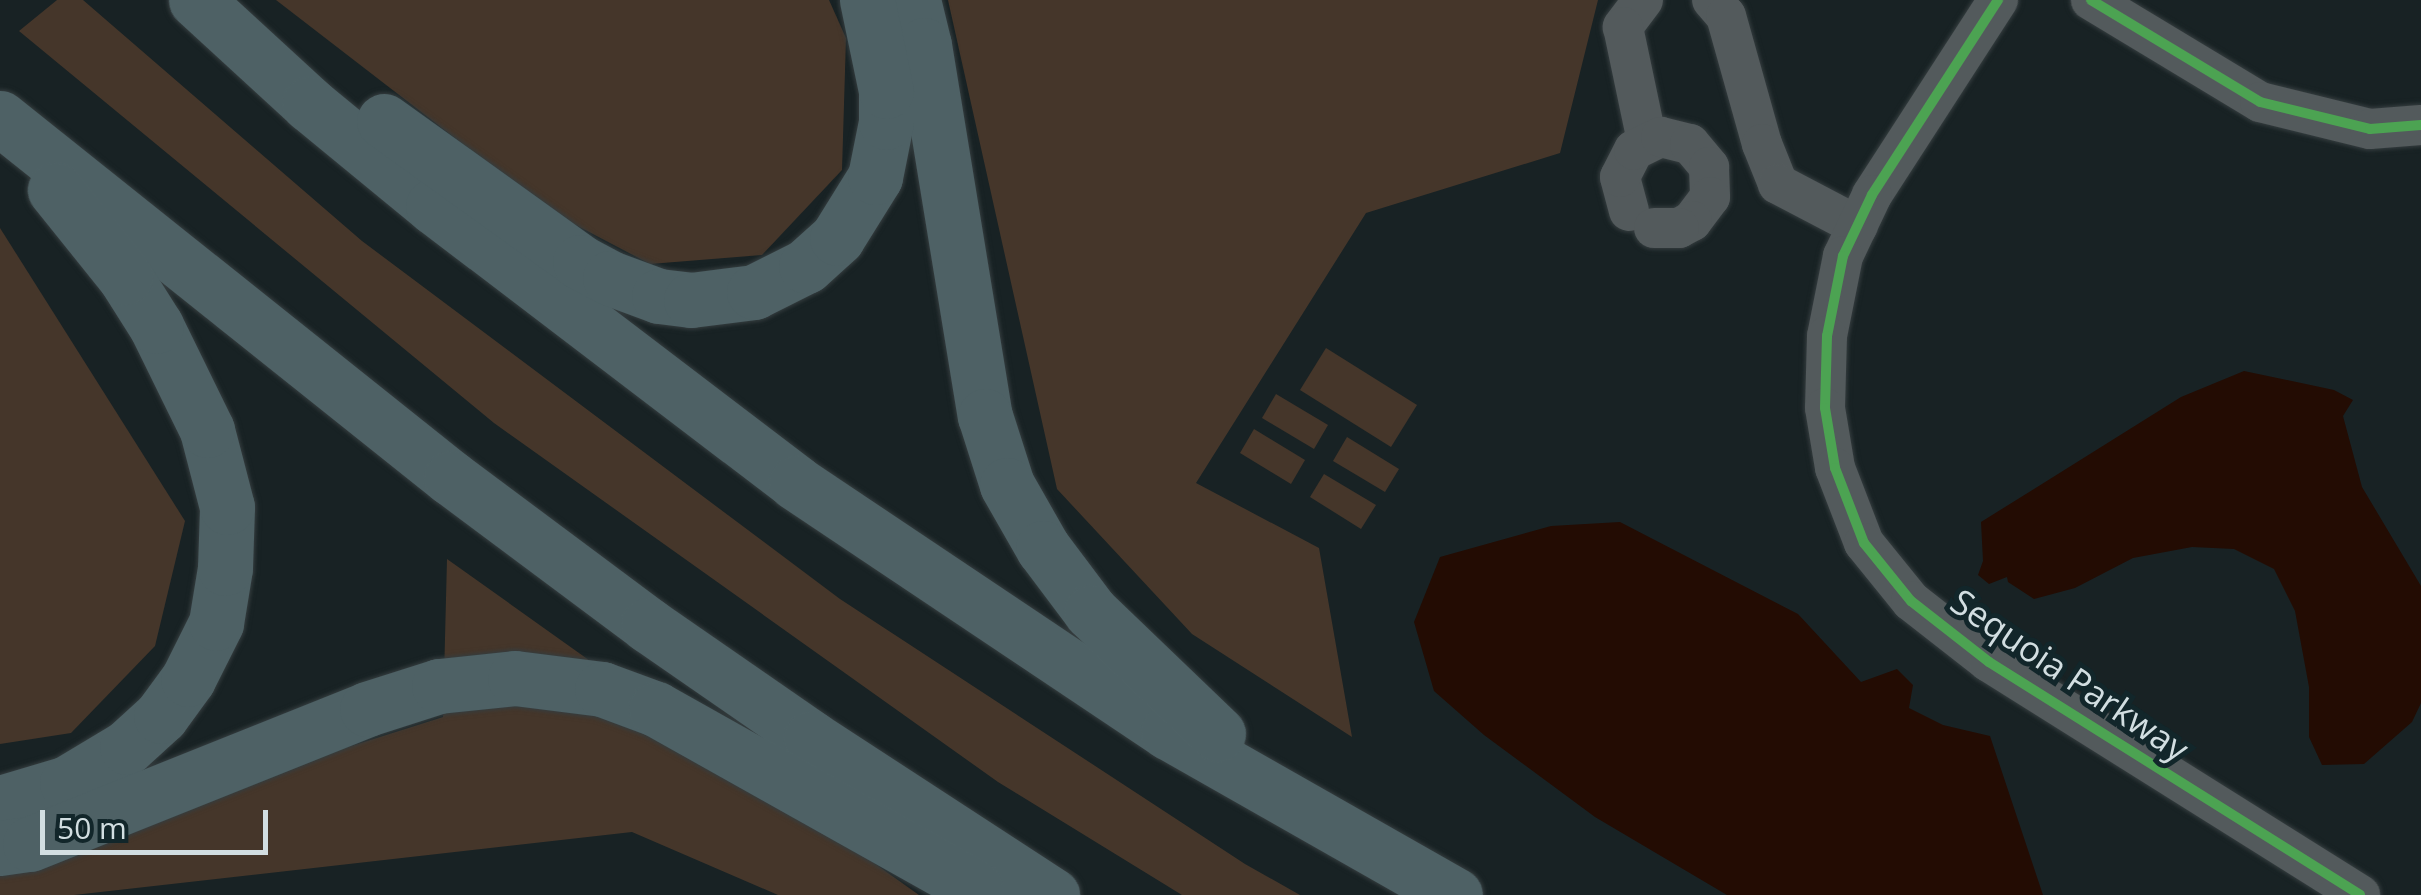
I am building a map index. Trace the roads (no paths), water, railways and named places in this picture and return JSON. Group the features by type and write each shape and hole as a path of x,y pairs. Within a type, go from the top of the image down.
{"highway":[{"path":"196,0 308,104 432,206 796,483 1168,732 1455,895"},
{"path":"224,0 580,262 631,287 690,300 754,292 788,278 837,238 856,214 875,177 886,122 883,60 867,0"},
{"path":"913,0 924,45 985,416 1007,485 1043,548 1091,612 1287,797"},
{"path":"0,120 125,278 156,326 208,430 226,508 225,568 216,623 188,680 161,716 127,746 67,783 0,803"},
{"path":"0,120 422,456 618,602 811,738 1052,895"},
{"path":"0,848 48,837 367,709 439,686 515,678 588,686 656,708 988,895"}],"street":[{"path":"1643,0 1624,26 1647,141"},
{"path":"1712,0 1726,16 1762,144 1778,184"},
{"name":"Sequoia Parkway","path":"1998,0 1872,195 1843,256 1827,336 1825,408 1835,468 1864,542 1911,601 1989,662 2360,895"},
{"path":"2092,0 2260,102 2370,129 2421,125"},
{"path":"1676,138 1690,144 1702,154 1712,181 1710,197 1692,221 1679,228 1642,220 1620,192 1620,176 1634,150 1647,141 1676,138"},
{"path":"1712,181 1745,178 1778,184 1858,226"}]}
